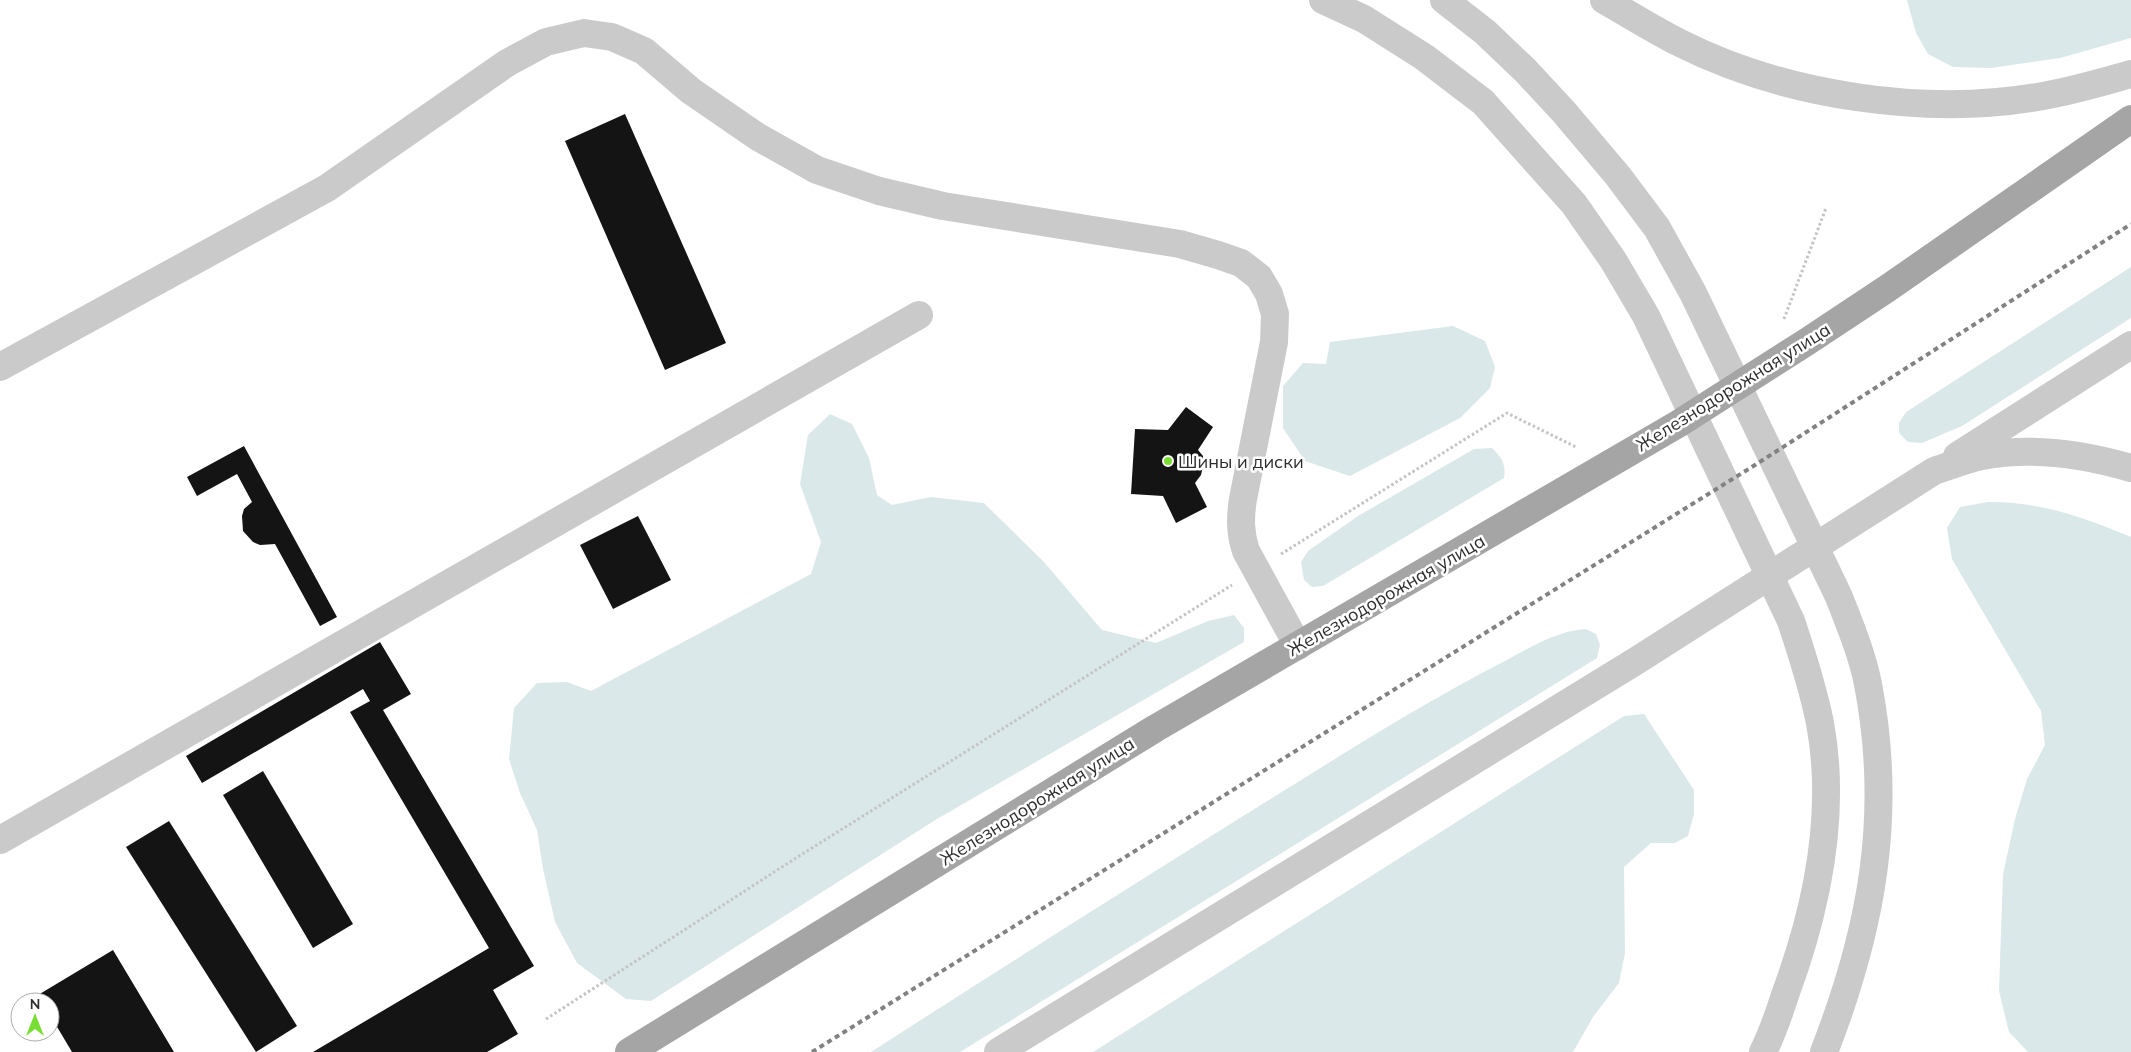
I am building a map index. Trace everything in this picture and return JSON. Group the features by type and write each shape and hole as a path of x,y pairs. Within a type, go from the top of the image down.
{"main road":[{"name":"Железнодорожная улица","path":"629,1052 1156,728 1669,429 1805,343 2131,119"}],"street":[{"path":"1323,0 1364,19 1424,57 1483,102 1574,204 1613,260 1646,316 1791,621 1809,674 1820,724 1825,767 1823,852 1811,913 1796,966 1763,1052"},
{"path":"1444,0 1485,32 1525,70 1564,112 1618,176 1657,228 1693,293 1839,597 1868,682 1876,741 1879,791 1878,836 1873,883 1860,940 1844,999 1824,1052"},
{"path":"1604,0 1681,43 1748,71 1793,84 1865,98 1927,104 1984,103 2042,96 2131,74"},
{"path":"0,367 326,188 515,59 546,42 584,33 612,37 644,52 691,91 743,127 817,170 879,192 943,206 1180,244 1240,263 1259,277 1269,294 1275,314 1274,342 1240,517 1241,537 1246,551 1298,646"},
{"path":"0,840 919,315"},
{"path":"998,1052 1636,661 2131,345"},
{"path":"1934,471 1982,456 2036,450 2097,458 2131,468"}],"path":[{"path":"1782,323 1826,208"},
{"path":"546,1020 796,858 1507,412 1579,448"}],"shaded area":[{"path":"1907,0 2131,0 2131,38 2060,58 1991,68 1953,67 1928,54 1916,33"},
{"path":"2131,267 2131,318 1962,426 1922,443 1908,442 1899,433 1899,423 1906,412"},
{"path":"1453,326 1485,341 1495,367 1490,388 1460,418 1350,476 1305,461 1283,428 1283,386 1303,363 1326,364 1330,342"},
{"path":"830,414 852,424 869,458 877,495 892,505 931,497 984,503 1044,562 1102,630 1156,643 1208,621 1234,615 1244,628 1244,642 937,819 651,1001 626,999 577,963 555,922 543,869 537,830 520,793 509,759 514,708 537,683 567,682 591,691 811,574 821,542 800,484 808,435"},
{"path":"1492,448 1502,462 1504,478 1323,586 1312,587 1304,580 1301,562 1308,551 1358,516 1474,449"},
{"path":"1988,502 2025,504 2061,512 2097,523 2131,537 2131,1052 2028,1052 2009,1032 1999,991 2003,874 2015,819 2027,779 2045,745 2041,711 1952,559 1947,528 1960,507"},
{"path":"1586,629 1596,634 1600,645 1597,658 960,1052 871,1052 987,977 1400,719 1534,645 1554,636"},
{"path":"1644,714 1694,790 1694,814 1688,836 1675,843 1651,843 1624,867 1625,953 1619,983 1593,1017 1573,1052 1093,1052 1624,716"}],"building":[{"path":"625,114 726,343 665,370 565,141"},
{"name":"Шины и диски","path":"1186,407 1213,427 1198,450 1203,456 1203,466 1201,475 1195,483 1207,507 1176,523 1163,496 1131,494 1135,429 1168,430"},
{"path":"244,446 337,617 320,626 275,544 260,545 253,542 243,531 242,516 244,509 252,502 237,474 197,496 187,477"},
{"path":"638,516 671,580 613,609 580,545"},
{"path":"380,642 411,694 383,710 534,966 493,990 518,1034 487,1052 313,1052 489,948 350,712 370,701 363,689 202,783 186,756"},
{"path":"263,771 353,924 313,948 223,795"},
{"path":"169,821 297,1026 256,1052 126,847"},
{"path":"113,950 174,1052 72,1052 60,1032 60,992 43,992"}],"railway":[{"path":"812,1052 1755,465 2131,224"}],"place":[{"name":"Шины и диски","path":"1168,461"}]}
